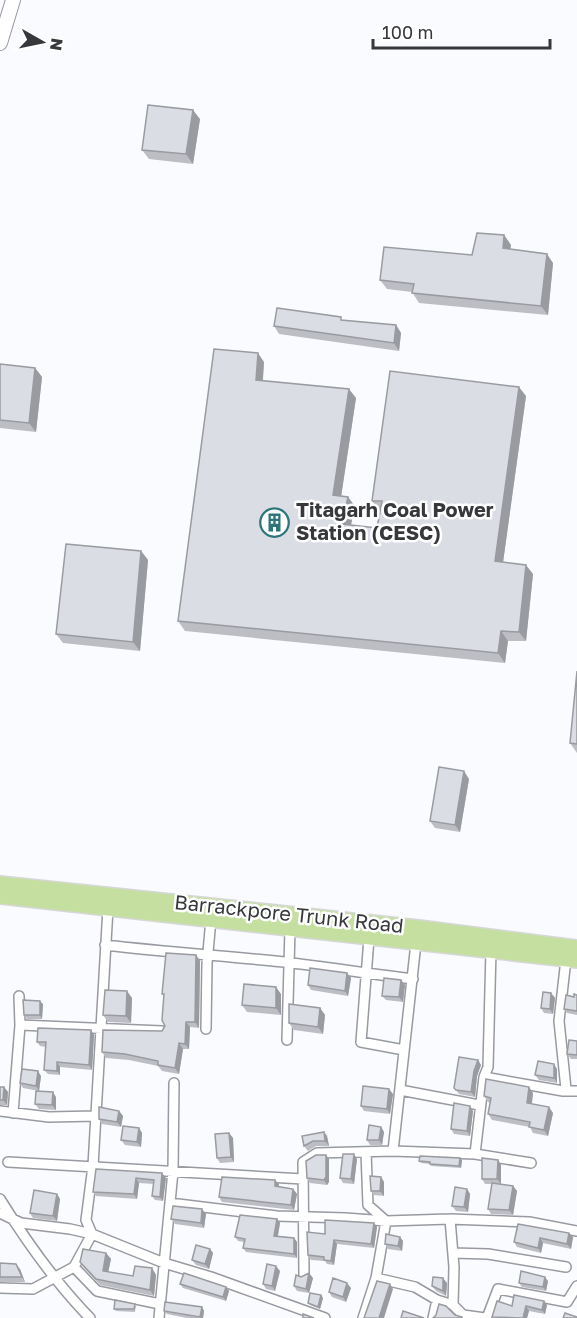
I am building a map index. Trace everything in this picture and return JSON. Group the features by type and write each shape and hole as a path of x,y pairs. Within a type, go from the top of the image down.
{"main road":[{"name":"Barrackpore Trunk Road","path":"0,884 419,928 574,956"},
{"name":"Barrackpore Trunk Road","path":"0,896 416,943 574,956"}],"street":[{"path":"0,43 8,2"},
{"path":"92,1234 86,1220 93,1167 108,908"},
{"path":"206,1029 211,919"},
{"path":"287,1040 290,929"},
{"path":"369,938 361,1042 404,1050"},
{"path":"393,1151 416,943"},
{"path":"105,945 171,953 208,954 413,979"},
{"path":"475,1154 479,1105 488,1066 491,950"},
{"path":"566,1089 559,1022 574,956"},
{"path":"14,1113 20,996"},
{"path":"20,1025 162,1031"},
{"path":"484,1077 563,1091 566,1089 577,1091"},
{"path":"159,1318 173,1171 174,1083"},
{"path":"400,1090 479,1105"},
{"path":"0,1111 49,1117 96,1116"},
{"path":"304,1275 303,1162 318,1154 393,1151 475,1154 531,1163"},
{"path":"366,1152 368,1205 386,1221"},
{"path":"8,1162 303,1179"},
{"path":"0,1199 54,1278 90,1318"},
{"path":"170,1203 303,1218 529,1222 577,1231"},
{"path":"0,1213 21,1223 92,1234 164,1263 211,1277 325,1318"},
{"path":"450,1219 453,1253 453,1305"},
{"path":"363,1318 376,1278 386,1221"},
{"path":"0,1288 33,1289 74,1267 92,1234"},
{"path":"453,1253 488,1254 566,1267"},
{"path":"74,1267 97,1291 160,1304"},
{"path":"376,1278 415,1287 437,1300 453,1305 463,1315 486,1318 498,1289 567,1302 577,1286"},
{"path":"433,1318 437,1300"}],"building":[{"path":"148,105 193,110 186,154 142,150"},
{"path":"477,233 504,235 503,248 547,254 541,306 412,293 414,284 380,280 384,247 472,255"},
{"path":"277,308 341,317 341,320 396,325 394,343 274,326"},
{"name":"Titagarh Coal Power Station (CESC)","path":"214,349 258,353 256,380 349,389 333,495 348,497 342,524 377,528 382,501 372,501 390,371 519,387 495,561 526,565 519,632 501,631 498,653 178,621"},
{"path":"0,364 35,368 29,423 0,420"},
{"path":"66,544 141,551 133,642 56,634"},
{"path":"577,671 577,744 570,743"},
{"path":"439,767 464,771 455,825 430,821"},
{"path":"166,953 196,955 195,1022 186,1022 185,1044 179,1043 175,1068 158,1065 158,1061 102,1052 103,1030 162,1031 165,1026 162,1020 164,994 162,994"},
{"path":"310,968 347,973 345,991 308,985"},
{"path":"384,978 401,980 399,997 382,996"},
{"path":"244,984 276,987 276,1008 242,1005"},
{"path":"105,990 127,991 126,1016 103,1015"},
{"path":"543,992 551,993 550,1009 541,1008"},
{"path":"574,994 577,995 577,1011 564,1009 566,995 574,997"},
{"path":"23,1000 40,1001 40,1015 24,1015"},
{"path":"289,1004 320,1008 318,1027 289,1023"},
{"path":"38,1028 91,1030 89,1065 57,1062 57,1071 44,1070 46,1042 37,1042"},
{"path":"569,1040 577,1041 577,1055 567,1054"},
{"path":"459,1057 478,1060 471,1092 454,1088"},
{"path":"538,1061 554,1064 554,1078 535,1075"},
{"path":"22,1069 38,1071 36,1086 20,1083"},
{"path":"486,1079 529,1087 527,1103 549,1107 544,1130 529,1127 530,1122 488,1114 491,1098 484,1096"},
{"path":"363,1086 389,1089 387,1109 361,1106"},
{"path":"0,1087 4,1087 3,1100 0,1100"},
{"path":"36,1091 53,1092 52,1105 35,1104"},
{"path":"454,1103 470,1106 467,1131 451,1129"},
{"path":"99,1107 119,1111 117,1122 99,1119"},
{"path":"369,1125 381,1127 379,1140 367,1140"},
{"path":"123,1126 139,1128 137,1142 121,1140"},
{"path":"324,1132 325,1141 313,1141 304,1146 302,1136"},
{"path":"229,1133 231,1157 217,1158 215,1134"},
{"path":"343,1154 354,1154 351,1179 340,1178"},
{"path":"316,1155 326,1155 324,1180 307,1178 306,1161"},
{"path":"420,1156 460,1158 459,1166 430,1164 430,1162 419,1161"},
{"path":"482,1158 498,1160 497,1179 482,1179"},
{"path":"96,1169 162,1173 160,1197 152,1196 154,1180 136,1178 134,1194 93,1192"},
{"path":"370,1176 381,1177 380,1191 371,1191"},
{"path":"222,1177 275,1180 275,1186 293,1189 291,1205 219,1197"},
{"path":"492,1183 513,1186 509,1210 488,1209"},
{"path":"455,1187 467,1189 464,1207 452,1206"},
{"path":"34,1190 57,1194 53,1216 30,1213"},
{"path":"173,1206 202,1209 201,1223 171,1219"},
{"path":"240,1215 277,1219 274,1236 294,1238 294,1254 243,1248 245,1239 235,1237"},
{"path":"325,1220 374,1223 371,1244 334,1240 331,1261 324,1260 324,1257 308,1255 307,1232 325,1234"},
{"path":"518,1224 569,1233 567,1244 540,1238 538,1248 514,1242"},
{"path":"386,1234 400,1237 398,1246 385,1244"},
{"path":"196,1245 210,1249 205,1264 192,1260"},
{"path":"83,1249 106,1253 103,1271 133,1276 135,1266 152,1268 150,1290 96,1279 80,1262"},
{"path":"0,1263 16,1264 22,1277 0,1277"},
{"path":"267,1264 276,1266 272,1286 263,1284"},
{"path":"521,1271 545,1277 543,1287 519,1283"},
{"path":"184,1273 226,1287 223,1297 180,1284"},
{"path":"309,1273 306,1289 294,1286 296,1275 301,1277"},
{"path":"433,1277 443,1278 443,1291 432,1286"},
{"path":"333,1278 347,1283 343,1297 329,1292"},
{"path":"377,1281 390,1284 379,1318 364,1318"},
{"path":"310,1293 321,1295 318,1307 308,1303"},
{"path":"514,1295 544,1301 542,1310 526,1306 523,1318 492,1317 497,1301 512,1306"},
{"path":"115,1300 135,1304 134,1309 114,1309"},
{"path":"165,1302 202,1307 200,1317 164,1311"},
{"path":"439,1304 446,1306 462,1318 433,1318"},
{"path":"403,1311 424,1318 401,1318"},
{"path":"565,1313 577,1317 577,1318 563,1318"}],"place":[{"name":"Titagarh Coal Power Station (CESC)","path":"275,522"}]}
